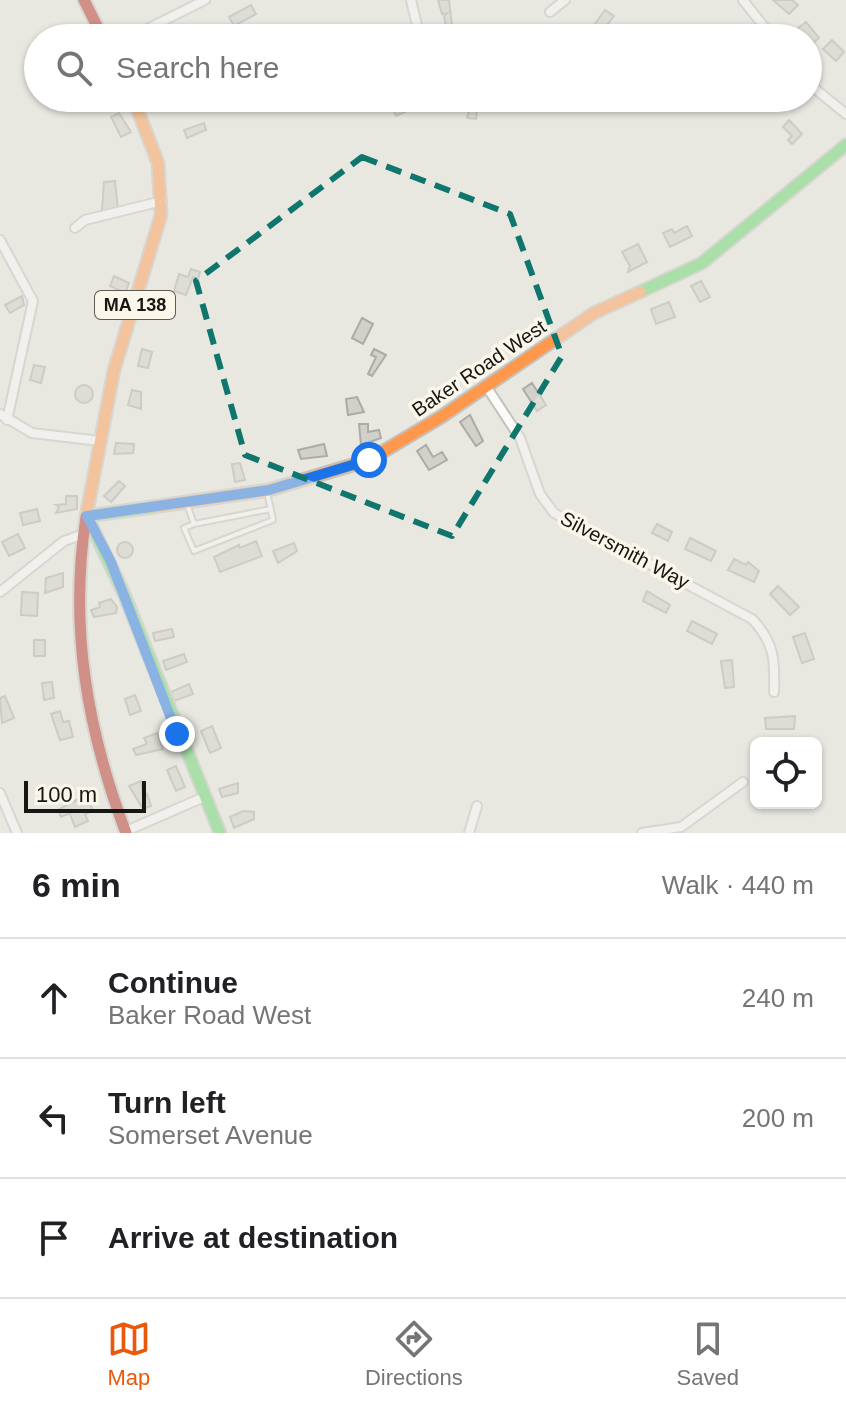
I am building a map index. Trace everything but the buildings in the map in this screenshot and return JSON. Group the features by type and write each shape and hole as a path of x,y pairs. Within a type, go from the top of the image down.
{"street":[{"path":"84,0 96,24"},
{"path":"157,24 205,0"},
{"path":"411,0 417,24"},
{"path":"550,12 565,0"},
{"path":"743,0 762,24"},
{"path":"822,94 846,114"},
{"name":"MA 138","path":"124,832 95,749 79,659 77,592 100,441 123,340 157,244 162,201 156,152 139,112"},
{"name":"Baker Road West","path":"87,516 267,490 369,460 594,313 702,263 846,145"},
{"path":"75,228 85,220 162,201"},
{"path":"0,240 33,301 3,417 32,433 100,441"},
{"name":"Silversmith Way","path":"486,386 520,438 540,494 554,513 752,619 767,637 775,655 774,692"},
{"path":"87,516 111,562 220,833"},
{"path":"0,592 64,541 84,534"},
{"path":"642,833 681,827 743,782"},
{"path":"0,793 17,833"},
{"path":"124,832 204,797"},
{"path":"469,833 477,806"}],"lane":[{"path":"267,490 271,509 273,520 194,551 184,528 271,509"},
{"path":"187,501 194,524"}],"highlighted area":[{"path":"362,157 510,214 562,356 452,536 245,455 196,281"}],"traffic: fast":[{"path":"640,292 702,263 846,145"},
{"path":"153,507 87,516 124,594 220,833"}],"traffic: slow":[{"path":"86,517 114,370 161,215 158,163 138,112"},
{"path":"153,507 269,490 369,460 441,417 594,313 640,292"}],"traffic: jam":[{"path":"84,0 96,24"},
{"path":"86,517 80,598 85,678 101,756 126,833"}],"route":[{"path":"177,734 111,562 87,516 269,490 369,460"}]}
